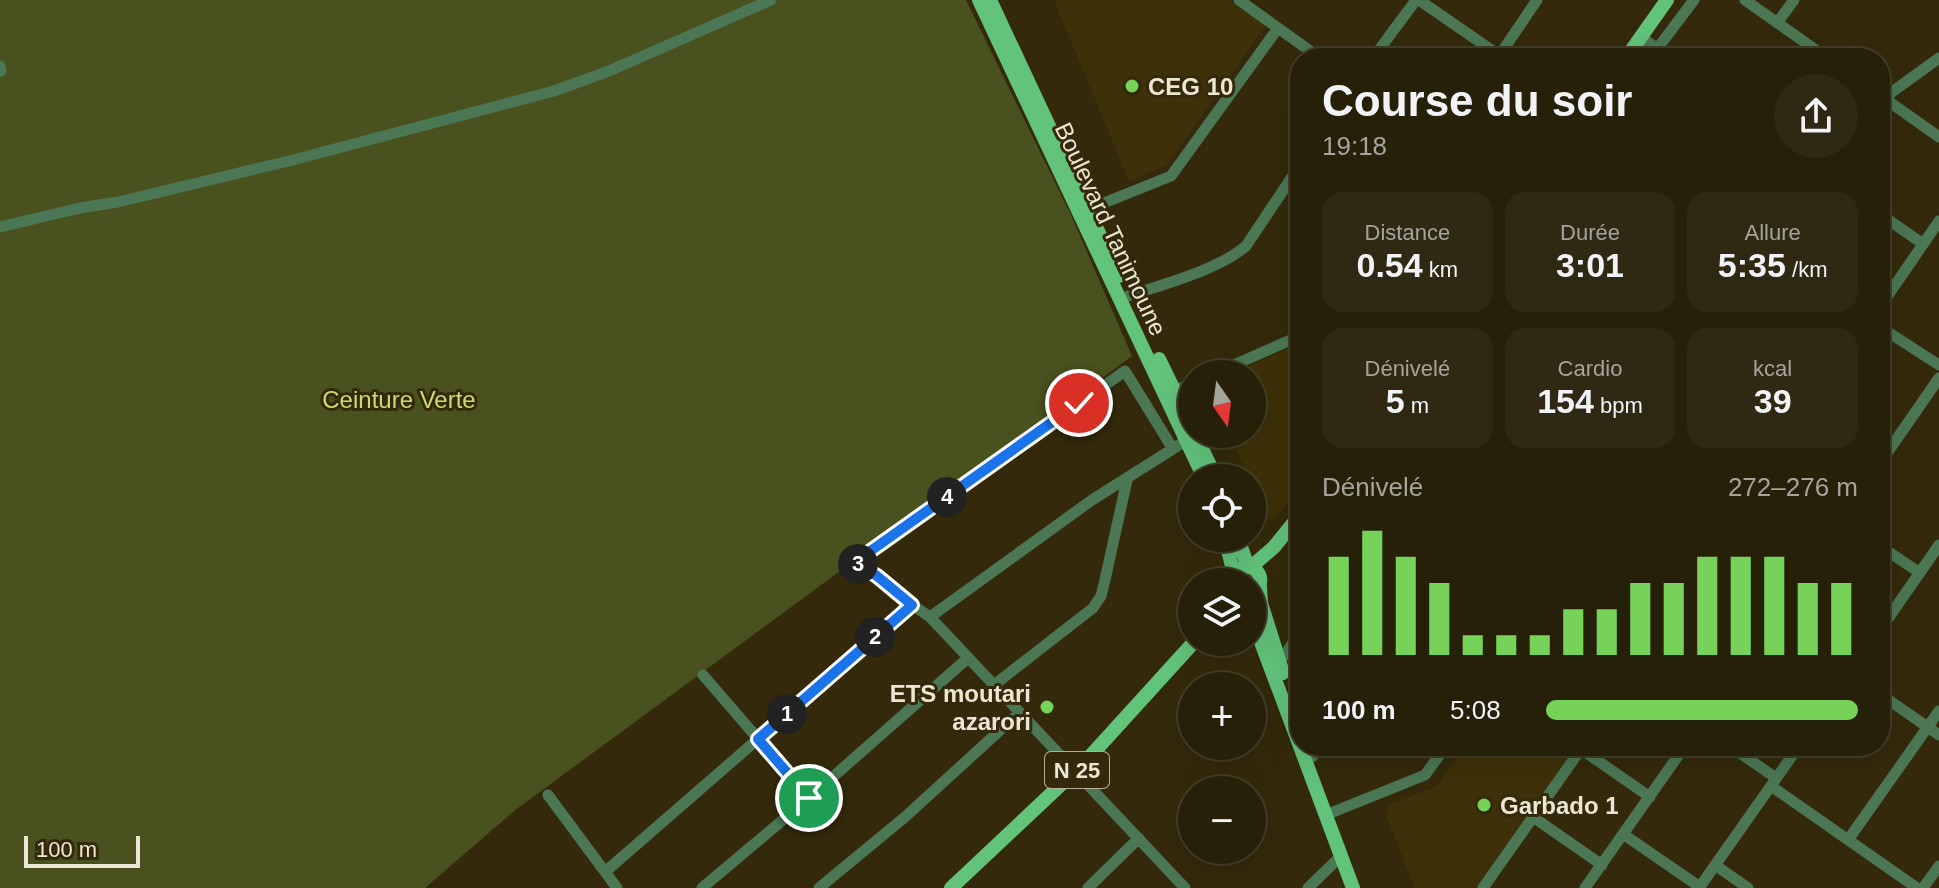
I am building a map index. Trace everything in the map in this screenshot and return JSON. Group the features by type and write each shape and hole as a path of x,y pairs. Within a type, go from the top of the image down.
{"main road":[{"name":"Boulevard Tanimoune","path":"979,0 1178,407"},
{"name":"Boulevard Tanimoune","path":"990,0 1089,209 1095,235 1178,401"},
{"path":"1633,48 1667,0"},
{"path":"1261,568 1290,527"},
{"path":"1266,620 1290,694"},
{"name":"N 25","path":"951,888 1075,771 1181,656"},
{"path":"1265,656 1290,723"},
{"path":"1303,756 1353,888"},
{"path":"1316,756 1362,888"}],"street":[{"path":"0,227 293,160 554,91 609,71 771,0"},
{"path":"1381,48 1418,0 1488,48"},
{"path":"1507,48 1537,0"},
{"path":"1658,48 1694,0"},
{"path":"1745,0 1806,48"},
{"path":"1777,23 1794,0"},
{"path":"1242,1 1306,48"},
{"path":"1089,209 1171,176 1278,28"},
{"path":"1641,37 1656,48"},
{"path":"1890,92 1939,58"},
{"path":"1890,102 1939,137"},
{"path":"1128,296 1216,265 1239,252 1290,180"},
{"path":"1890,221 1923,244"},
{"path":"1890,292 1939,221"},
{"path":"1890,333 1939,365"},
{"path":"1245,360 1290,340"},
{"path":"1173,449 1125,371 855,562 930,617 1185,888"},
{"path":"1890,449 1939,378"},
{"path":"1174,391 1178,389"},
{"path":"930,617 1092,500 1178,445"},
{"path":"994,685 1098,602 1127,480"},
{"path":"1890,616 1939,545"},
{"path":"1890,553 1920,573"},
{"path":"605,872 912,605"},
{"path":"1278,660 1290,647"},
{"path":"702,888 968,658"},
{"path":"703,675 809,798"},
{"path":"1890,701 1939,735"},
{"path":"1848,840 1939,711"},
{"path":"819,888 905,817 1020,712"},
{"path":"1333,812 1425,775 1440,756"},
{"path":"1483,888 1573,756"},
{"path":"1592,756 1650,797"},
{"path":"1585,888 1678,756"},
{"path":"1742,756 1848,840 1917,888"},
{"path":"1623,834 1700,888 1792,756"},
{"path":"548,795 617,888"},
{"path":"1533,817 1602,865"},
{"path":"1088,888 1139,838"},
{"path":"1308,888 1341,856"},
{"path":"1715,865 1748,888"},
{"path":"1923,888 1939,866"}],"shaded area":[{"name":"CEG 10","path":"1054,0 1228,0 1266,25 1167,165 1129,181"},
{"path":"1290,349 1290,500 1276,518 1266,522 1266,464 1242,464 1236,448 1266,448 1266,360 1262,360"},
{"path":"1459,756 1573,756 1480,888 1415,888 1386,815 1390,805 1438,785"}],"green space":[{"name":"Ceinture Verte","path":"0,0 966,0 1071,215 1132,356 514,811 425,888 0,888"}],"place":[{"name":"CEG 10","path":"1132,86"},
{"name":"ETS moutari azarori","path":"1047,707"},
{"name":"Garbado 1","path":"1484,805"}],"route":[{"path":"809,798 758,739 912,605 855,562 1079,403"}]}
